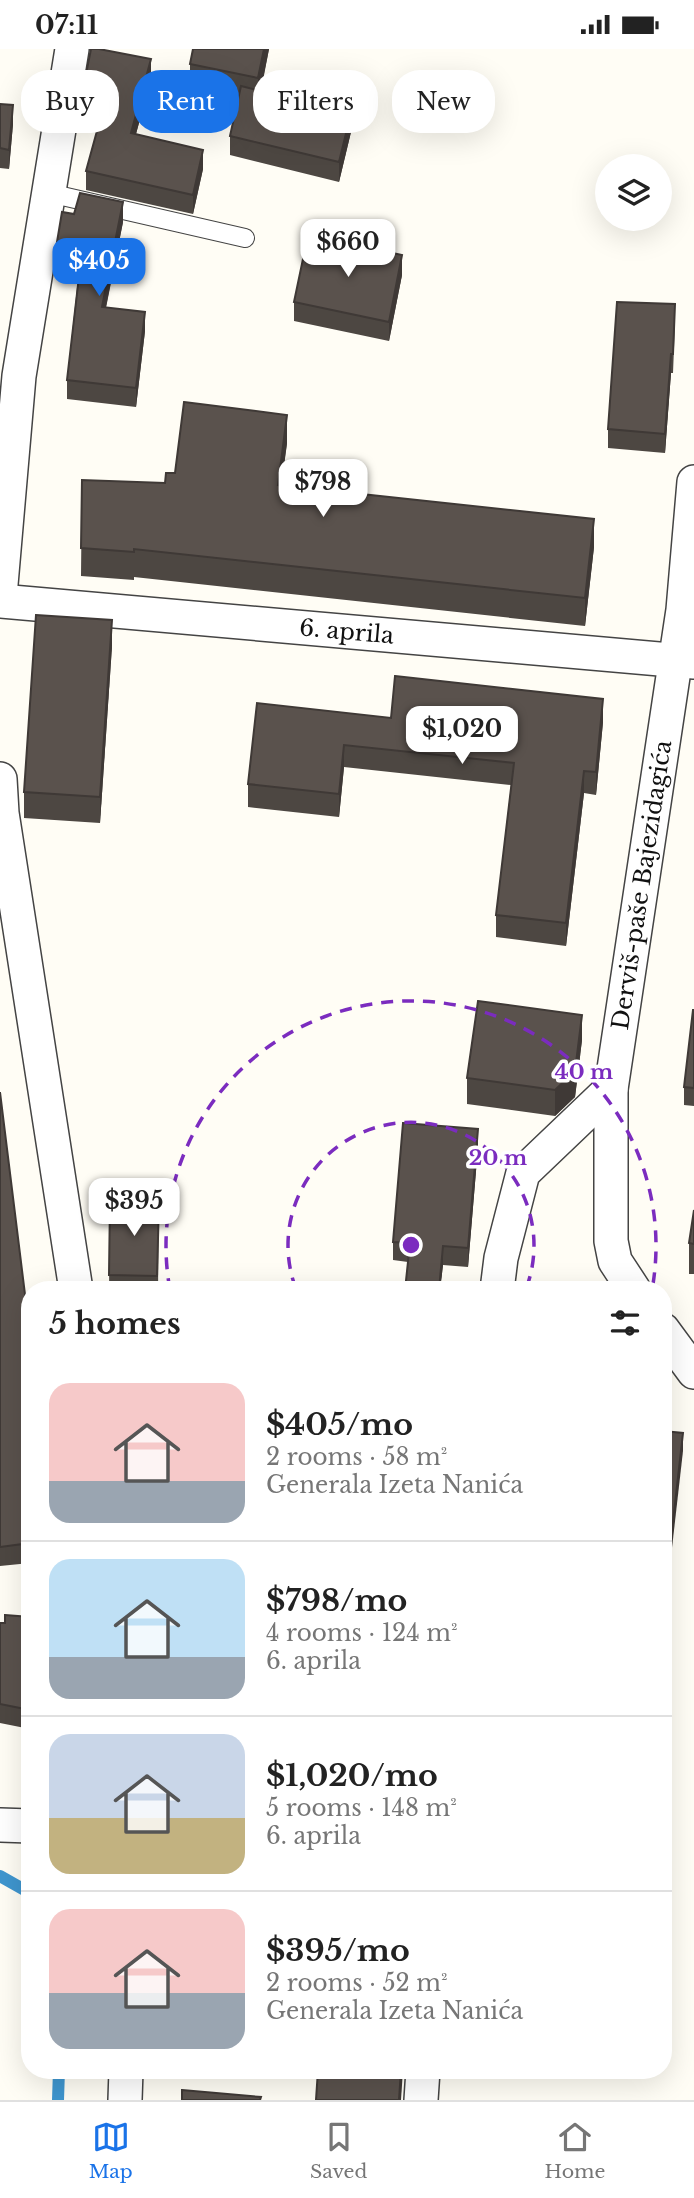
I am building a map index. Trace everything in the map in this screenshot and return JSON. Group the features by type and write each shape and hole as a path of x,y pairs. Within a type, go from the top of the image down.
{"street":[{"path":"0,598 19,376 72,49"},
{"name":"Derviš-paše Bajezidagića","path":"628,1281 615,1261 611,1241 611,1090 684,661 683,610 694,482"},
{"name":"6. aprila","path":"0,598 684,661"},
{"path":"0,779 2,813 75,1281"},
{"path":"498,1281 501,1258 523,1173 611,1090"},
{"path":"672,1342 694,1371"},
{"path":"0,1825 21,1826"},
{"path":"125,2100 126,2079"},
{"path":"421,2100 422,2079"}],"lane":[{"path":"49,193 245,238"}],"building":[{"path":"91,49 151,59 148,70 133,70 131,133 203,150 193,195 86,171 96,133 119,133 119,70 87,70"},
{"path":"193,49 264,49 260,70 253,70 253,77 239,74 239,70 219,70 190,64"},
{"path":"241,86 253,89 253,133 346,133 339,162 230,136 231,133 239,133"},
{"path":"0,104 13,105 9,150 0,148"},
{"path":"80,193 123,202 102,307 145,312 136,388 67,380 81,259 55,254 62,212 74,214"},
{"path":"308,235 402,255 389,322 294,302"},
{"path":"617,302 675,304 665,434 608,429"},
{"path":"184,402 287,415 278,485 594,519 585,598 134,549 134,552 81,548 82,480 165,483 166,473 175,473"},
{"path":"36,615 112,620 100,797 24,792"},
{"path":"395,676 603,699 596,772 584,771 566,923 496,915 514,763 344,745 339,794 248,784 257,703 391,718"},
{"path":"478,1001 582,1015 575,1071 555,1090 467,1078"},
{"path":"694,1010 694,1088 684,1087"},
{"path":"0,1092 23,1281 21,1281 21,1544 0,1547"},
{"path":"403,1123 478,1129 468,1248 443,1246 440,1281 406,1281 410,1243 393,1242"},
{"path":"110,1200 159,1201 157,1276 109,1275"},
{"path":"694,1210 694,1244 689,1243"},
{"path":"672,1432 683,1433 672,1530"},
{"path":"5,1615 21,1616 21,1708 0,1704 0,1623 5,1623"},
{"path":"317,2079 400,2079 399,2100 316,2100"},
{"path":"182,2090 261,2097 260,2100 182,2100"}],"waterway":[{"path":"0,1876 21,1888"},
{"path":"58,2100 59,2079"}]}
